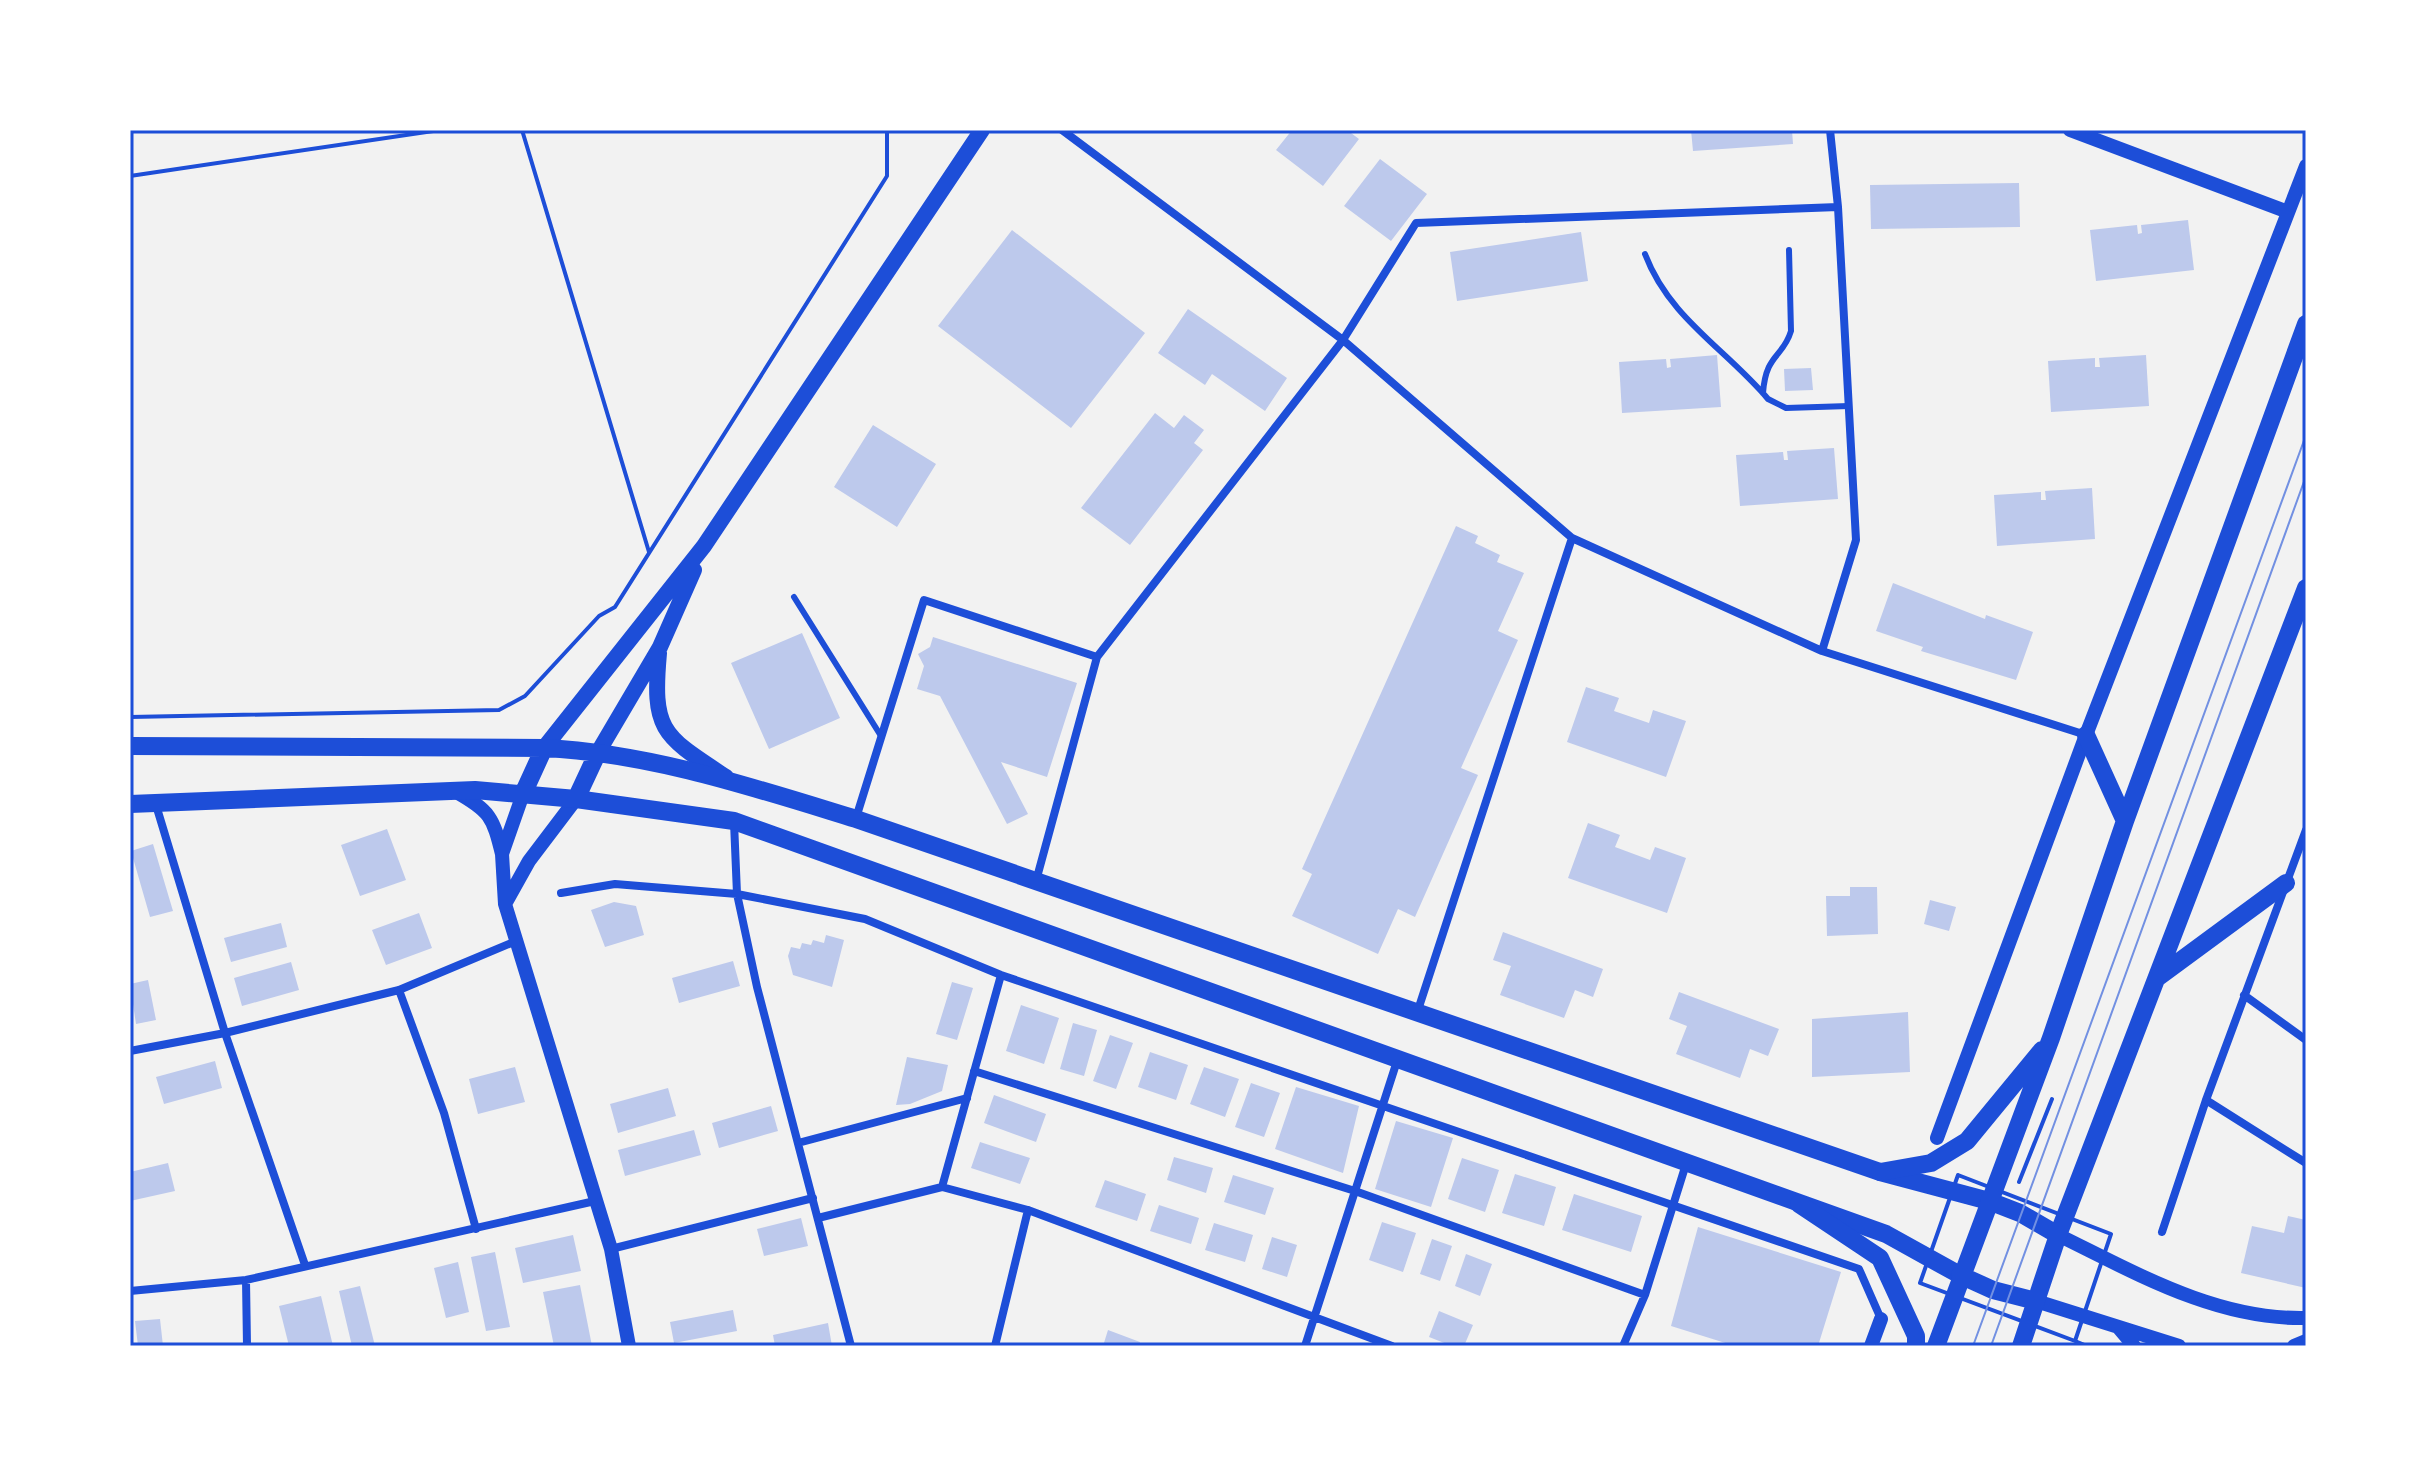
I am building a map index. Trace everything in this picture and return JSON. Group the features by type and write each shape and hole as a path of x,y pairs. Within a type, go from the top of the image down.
{"main road":[{"path":"523,794 544,748 704,546 982,130"},
{"path":"1936,1346 2051,1038 2125,821 2306,324"},
{"path":"576,799 597,754 660,647 704,546"},
{"path":"2021,1346 2058,1235 2306,588"},
{"path":"660,647 655,699 669,736 734,782"},
{"path":"2086,735 2125,821"},
{"path":"130,746 544,748 597,754 734,782 856,819 1880,1172 1952,1191 1992,1195 2058,1235"},
{"path":"130,804 456,792 576,799 734,821 1886,1234 1993,1290 2036,1301"},
{"path":"2157,978 2286,883"},
{"path":"1880,1172 1931,1163 1967,1141 2051,1038"},
{"path":"1799,1204 1880,1258 1916,1336 1916,1346"}],"street":[{"path":"1062,130 1343,340 1572,538 1822,651 2086,735"},
{"path":"1822,651 1856,540 1838,207 1830,130"},
{"path":"2070,130 2288,212"},
{"path":"1937,1138 2086,735 2306,166"},
{"path":"1036,881 1097,657 1343,340 1416,223 1838,207"},
{"path":"1417,1013 1572,538"},
{"path":"856,819 924,600 1097,657"},
{"path":"456,792 482,806 493,818 502,854 505,904 611,1249 629,1346"},
{"path":"502,854 523,794"},
{"path":"505,904 529,861 576,799"},
{"path":"156,804 225,1033 305,1265"},
{"path":"734,821 737,894 851,1346"},
{"path":"2162,1232 2206,1100 2306,830"},
{"path":"561,893 615,884 737,894 865,919 1001,975 1859,1269 1881,1319 1871,1346"},
{"path":"130,1051 225,1033 399,990 516,941"},
{"path":"942,1187 1001,975"},
{"path":"399,990 444,1113 476,1229"},
{"path":"2244,995 2306,1040"},
{"path":"1305,1346 1397,1061"},
{"path":"974,1071 1355,1191 1645,1295"},
{"path":"798,1143 967,1098"},
{"path":"2206,1100 2306,1163"},
{"path":"1623,1346 1645,1295 1687,1163"},
{"path":"818,1218 942,1187 1028,1210 1392,1346"},
{"path":"611,1249 813,1198"},
{"path":"130,1291 246,1280 595,1201"},
{"path":"995,1346 1028,1210"},
{"path":"2058,1235 2169,1289 2246,1314 2306,1318"},
{"path":"246,1280 247,1346"},
{"path":"2036,1301 2179,1346"},
{"path":"2117,1326 2134,1346"},
{"path":"2294,1346 2306,1341"}],"lane":[{"path":"1763,393 1770,360 1788,341 1791,331 1789,250"},
{"path":"1645,254 1655,282 1684,319 1763,393 1786,408 1849,406"},
{"path":"794,597 881,736"}],"path":[{"path":"130,176 440,130"},
{"path":"522,130 649,552"},
{"path":"130,717 499,710 525,696 599,616 615,607 887,176 887,130"},
{"path":"2014,1196 2052,1099"},
{"path":"2075,1341 2111,1234 2014,1196 1992,1195 1958,1175 1920,1283 2087,1346"}],"building":[{"path":"1292,130 1347,130 1359,139 1323,186 1276,150"},
{"path":"1691,130 1792,130 1793,144 1693,151"},
{"path":"1380,159 1427,194 1391,241 1344,206"},
{"path":"2019,183 2020,227 1871,229 1870,185"},
{"path":"2188,220 2194,270 2096,281 2090,230 2137,225 2138,234 2142,233 2141,225"},
{"path":"1012,230 1145,333 1071,428 938,326"},
{"path":"1581,232 1588,281 1457,301 1450,252"},
{"path":"1188,309 1287,378 1265,411 1212,374 1205,385 1158,353"},
{"path":"1717,355 1721,407 1622,413 1619,362 1666,359 1667,368 1671,367 1670,359"},
{"path":"2146,355 2149,406 2051,412 2048,361 2095,358 2095,367 2100,367 2099,358"},
{"path":"1811,368 1813,390 1785,391 1784,369"},
{"path":"1155,413 1174,428 1184,415 1204,430 1194,443 1203,450 1130,545 1081,508"},
{"path":"873,425 936,464 897,527 834,487"},
{"path":"1834,448 1838,499 1740,506 1736,455 1783,452 1784,460 1788,460 1787,451"},
{"path":"2092,488 2095,539 1997,546 1994,495 2041,492 2041,500 2046,500 2045,491"},
{"path":"1456,526 1478,536 1475,543 1500,555 1497,562 1524,573 1498,631 1518,640 1461,768 1478,775 1415,917 1398,909 1378,954 1292,916 1312,874 1302,869"},
{"path":"1893,583 1985,619 1986,615 2033,632 2016,680 1921,651 1923,647 1876,631"},
{"path":"802,633 840,718 769,749 731,663"},
{"path":"933,637 1077,683 1047,777 1001,762 1028,814 1007,824 940,696 917,689 924,666 918,654 930,647"},
{"path":"1586,687 1619,698 1614,711 1649,723 1653,710 1686,721 1666,777 1567,742"},
{"path":"1588,823 1620,835 1615,847 1650,860 1655,847 1686,858 1667,913 1568,878"},
{"path":"387,829 406,880 360,896 341,845"},
{"path":"153,844 173,911 150,917 131,851"},
{"path":"1850,887 1877,887 1878,934 1827,936 1826,896 1850,896"},
{"path":"1930,900 1956,907 1949,931 1924,924"},
{"path":"614,902 636,906 644,935 605,947 591,910"},
{"path":"419,913 432,948 386,965 372,930"},
{"path":"281,923 287,947 231,962 224,938"},
{"path":"1503,932 1603,969 1593,997 1575,990 1564,1018 1500,995 1511,966 1493,960"},
{"path":"826,935 844,940 832,987 793,975 788,956 791,947 800,949 802,943 811,945 813,940 824,943"},
{"path":"733,961 740,986 679,1003 672,978"},
{"path":"291,962 299,990 242,1006 234,978"},
{"path":"148,980 156,1020 136,1024 130,984"},
{"path":"952,982 973,988 957,1040 936,1034"},
{"path":"1679,992 1779,1029 1768,1056 1750,1049 1740,1078 1676,1054 1687,1026 1669,1019"},
{"path":"1021,1005 1059,1018 1044,1064 1006,1051"},
{"path":"1908,1012 1910,1072 1812,1077 1812,1019"},
{"path":"1073,1023 1097,1030 1084,1076 1060,1069"},
{"path":"1110,1035 1133,1043 1116,1089 1093,1081"},
{"path":"1150,1052 1188,1065 1176,1100 1138,1087"},
{"path":"907,1057 948,1065 942,1091 910,1104 896,1105"},
{"path":"215,1061 222,1088 164,1104 156,1077"},
{"path":"515,1067 525,1102 478,1114 469,1079"},
{"path":"1204,1067 1239,1079 1225,1117 1190,1104"},
{"path":"1251,1083 1280,1093 1264,1137 1235,1127"},
{"path":"1296,1087 1359,1106 1343,1173 1275,1149"},
{"path":"668,1088 676,1116 618,1133 610,1104"},
{"path":"994,1095 1046,1114 1036,1142 984,1123"},
{"path":"771,1106 778,1131 719,1148 712,1123"},
{"path":"1396,1121 1453,1138 1431,1207 1375,1189"},
{"path":"694,1130 701,1155 625,1176 618,1150"},
{"path":"980,1142 1030,1158 1020,1184 971,1168"},
{"path":"1174,1157 1213,1168 1206,1193 1167,1180"},
{"path":"1462,1158 1499,1170 1485,1212 1448,1199"},
{"path":"168,1163 175,1191 130,1201 130,1172"},
{"path":"1515,1174 1556,1187 1544,1226 1502,1213"},
{"path":"1233,1175 1274,1188 1265,1215 1224,1202"},
{"path":"1105,1180 1146,1194 1137,1221 1095,1207"},
{"path":"1574,1194 1642,1216 1631,1252 1562,1230"},
{"path":"1159,1205 1199,1218 1191,1244 1150,1231"},
{"path":"2288,1216 2306,1220 2306,1288 2241,1273 2252,1226 2284,1233"},
{"path":"801,1218 808,1246 764,1256 757,1229"},
{"path":"1382,1222 1416,1233 1403,1272 1369,1260"},
{"path":"1214,1223 1253,1235 1245,1262 1205,1250"},
{"path":"1698,1227 1841,1272 1818,1346 1735,1346 1671,1326"},
{"path":"573,1235 581,1271 523,1283 515,1248"},
{"path":"1272,1237 1297,1245 1287,1277 1262,1269"},
{"path":"1432,1239 1452,1246 1440,1281 1420,1274"},
{"path":"495,1252 510,1327 486,1331 471,1257"},
{"path":"1466,1254 1492,1264 1480,1296 1455,1286"},
{"path":"458,1262 469,1312 446,1318 434,1268"},
{"path":"580,1285 592,1346 554,1346 543,1292"},
{"path":"360,1286 375,1346 352,1346 339,1291"},
{"path":"321,1296 333,1346 289,1346 279,1306"},
{"path":"733,1310 737,1331 674,1343 670,1322"},
{"path":"1439,1311 1473,1325 1464,1346 1452,1346 1429,1337"},
{"path":"160,1319 163,1346 138,1346 135,1321"},
{"path":"828,1323 832,1346 775,1346 773,1335"},
{"path":"1108,1330 1140,1342 1139,1346 1103,1346"}],"tram line":[{"path":"1973,1346 2306,435"},
{"path":"1991,1346 2306,476"}]}
